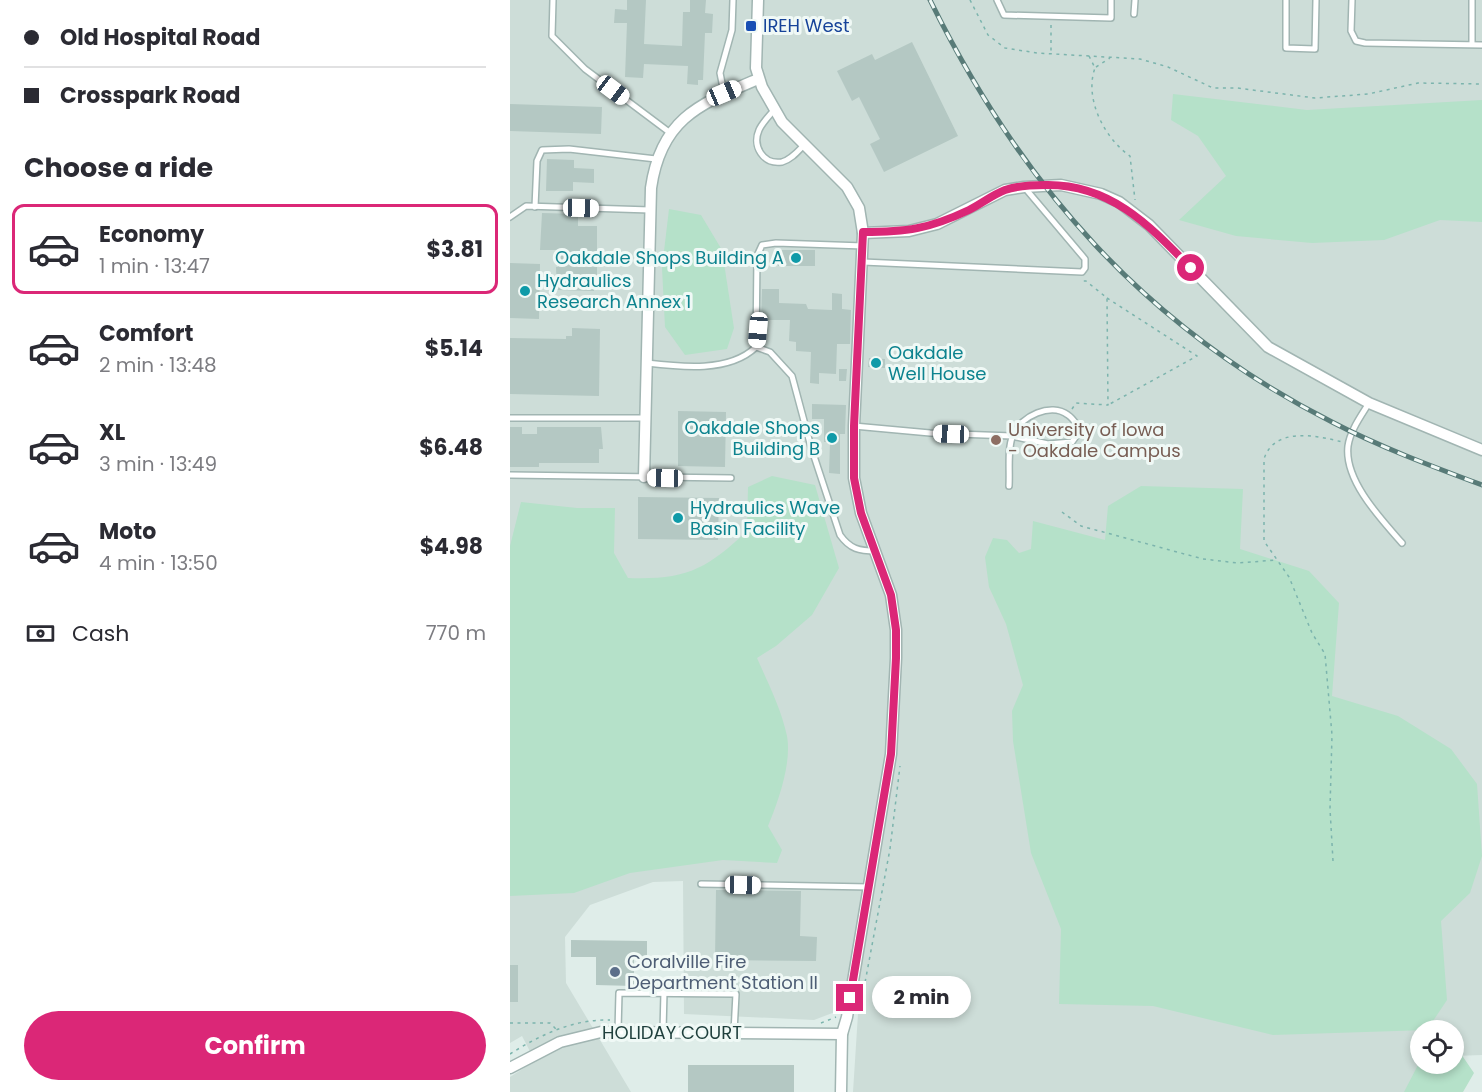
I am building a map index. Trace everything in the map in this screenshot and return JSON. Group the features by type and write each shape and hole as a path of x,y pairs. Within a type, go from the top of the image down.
{"street":[{"path":"759,0 758,79 774,110 847,187 859,208 864,246 854,426 856,486 861,513 891,595 896,630 891,754 870,887 842,1034 841,1092"},
{"path":"644,477 650,210 656,159 669,132 690,111 724,93 758,79"},
{"path":"863,232 909,231 937,224 1005,190 1061,184 1080,187 1119,202 1137,216 1268,346 1369,403 1482,450"},
{"name":"HOLIDAY COURT","path":"510,1068 560,1042 580,1036 618,1031 842,1034"}],"lane":[{"path":"553,0 552,36 585,69 669,132"},
{"path":"724,93 720,72 732,30 733,0"},
{"path":"997,0 1004,15 1111,18 1112,0"},
{"path":"1134,14 1135,0"},
{"path":"1286,0 1286,48 1315,49 1316,0"},
{"path":"1352,0 1351,31 1356,40 1365,43 1482,45"},
{"path":"1472,0 1472,44"},
{"path":"774,110 759,129 758,150 765,159 780,162 790,158 805,144"},
{"path":"535,207 537,161 542,150 569,149 656,159"},
{"path":"863,262 1082,272 1085,268 1085,259 1024,187"},
{"path":"510,217 526,206 650,210"},
{"path":"646,363 699,367 749,354 756,347 757,256 762,246 776,243 864,246"},
{"path":"756,347 770,352 792,376 811,447 840,536 848,546 862,551 876,551"},
{"path":"1369,403 1348,444 1348,465 1366,496 1402,543"},
{"path":"854,426 930,433 1012,436 1048,444 1072,441 1077,435 1077,425 1068,415 1054,410 1041,411 1027,419 1012,436 1009,486"},
{"path":"510,418 645,418"},
{"path":"510,476 731,478"},
{"path":"701,884 870,887"},
{"path":"663,1031 664,992"},
{"path":"618,1031 619,993 664,992 736,994 734,1032"}],"path":[{"path":"970,0 988,35 1005,48 1051,54 1140,59 1168,67 1213,88 1237,88 1315,98 1368,94 1418,83 1482,84"},
{"path":"1051,16 1051,54"},
{"path":"1088,55 1095,68 1090,91 1093,103 1109,133 1121,150 1130,156 1137,216"},
{"path":"1095,68 1112,57"},
{"path":"1066,273 1065,279 1086,281 1107,298 1197,356 1108,405 1076,403 1068,415"},
{"path":"1107,298 1108,405"},
{"path":"1333,861 1330,809 1332,735 1325,654 1312,633 1289,577 1264,541 1264,459 1267,449 1280,440 1303,435 1348,444"},
{"path":"1062,512 1081,526 1203,559 1238,563 1277,560"},
{"path":"860,1009 890,849 901,762 891,754"},
{"path":"510,1023 550,1023 557,1030"}],"shaded area":[{"name":"University of Iowa - Oakdale Campus","path":"510,0 1482,0 1482,1055 1464,1056 1464,1020 1410,1020 1410,1074 1426,1074 1438,1092 853,1092 858,1014 835,1012 814,1020 684,1014 683,881 653,882 590,905 565,937 566,983 631,1092 510,1092 510,1077 535,1061 522,1036 510,1043"}],"green space":[{"path":"1173,94 1307,110 1482,100 1482,222 1440,220 1384,240 1312,243 1236,236 1179,220 1226,176 1198,136 1171,120"},
{"path":"669,209 701,215 722,250 734,328 727,349 685,355 665,327 662,268"},
{"path":"772,476 815,485 839,568 812,615 776,646 757,658 778,706 787,736 786,770 768,826 782,850 777,863 723,860 630,873 574,893 510,896 510,546 521,502 577,508 615,508 614,553 628,578 665,577 694,570 706,564 747,531 748,487"},
{"path":"1141,486 1243,489 1240,549 1309,571 1339,603 1332,696 1398,716 1451,749 1477,784 1482,856 1470,893 1441,921 1447,1000 1434,1020 1410,1020 1410,1031 1273,1035 1153,1006 1059,1004 1061,929 1031,853 1013,741 1012,711 1023,685 1006,624 989,587 985,557 993,538 1007,540 1019,553 1031,549 1033,521 1105,540 1108,506"},
{"path":"1464,1058 1474,1073 1463,1092 1404,1092 1413,1074 1464,1074"}],"building":[{"path":"627,0 646,0 644,44 682,46 683,12 690,12 690,0 706,0 705,13 713,14 712,33 705,33 703,80 698,80 698,85 687,84 688,66 644,64 643,78 625,77 627,23 614,23 615,9 627,10"},
{"path":"912,42 958,136 884,172 870,144 880,139 859,97 852,101 837,71 872,54 875,60"},
{"path":"510,104 602,107 601,134 510,131"},
{"path":"547,159 574,160 574,168 594,169 594,183 573,182 573,191 546,191"},
{"path":"542,213 578,214 578,226 597,226 597,283 594,283 594,291 557,290 556,267 558,267 559,250 540,250"},
{"name":"Oakdale Shops Building A","path":"777,250 815,250 815,266 778,266"},
{"name":"Hydraulics Research Annex 1","path":"510,263 540,264 539,319 510,318"},
{"path":"762,289 779,289 779,303 806,304 808,309 832,310 832,293 842,294 842,309 851,310 850,344 837,344 836,374 819,373 819,384 810,383 811,352 796,351 796,342 789,341 790,320 761,320"},
{"path":"572,328 600,329 599,396 510,394 510,338 566,339 566,336 572,336"},
{"name":"Oakdale Well House","path":"869,358 885,359 885,368 868,367"},
{"path":"839,369 847,369 846,381 839,381"},
{"name":"Oakdale Shops Building B","path":"812,404 846,405 845,434 840,434 840,474 829,473 830,442 824,442 824,419 812,419"},
{"path":"678,411 726,412 725,467 678,466"},
{"path":"510,427 522,427 522,434 537,434 537,427 601,427 603,449 599,449 599,463 539,463 539,467 510,467"},
{"name":"Hydraulics Wave Basin Facility","path":"638,497 719,498 718,540 638,539"},
{"path":"716,890 801,891 800,936 817,937 816,961 715,960"},
{"name":"Coralville Fire Department Station II","path":"571,940 647,941 647,959 634,958 634,986 596,985 596,957 571,957"},
{"path":"510,965 518,965 518,1002 510,1002"},
{"path":"688,1065 794,1065 794,1092 688,1092"}],"railway":[{"path":"930,0 966,67 1005,131 1048,190 1095,245 1147,296 1203,342 1265,384 1332,422 1369,440 1482,485"}],"place":[{"name":"IREH West","path":"751,26"},
{"name":"Oakdale Shops Building A","path":"796,258"},
{"name":"Hydraulics Research Annex 1","path":"525,291"},
{"name":"Oakdale Well House","path":"876,363"},
{"name":"Oakdale Shops Building B","path":"832,438"},
{"name":"University of Iowa - Oakdale Campus","path":"996,440"},
{"name":"Hydraulics Wave Basin Facility","path":"678,518"},
{"name":"Coralville Fire Department Station II","path":"615,972"}],"route":[{"path":"850,998 891,754 896,658 896,630 891,595 861,513 854,478 854,426 863,232 909,231 937,224 1005,190 1061,184 1080,187 1119,202 1149,225 1191,268"}]}
